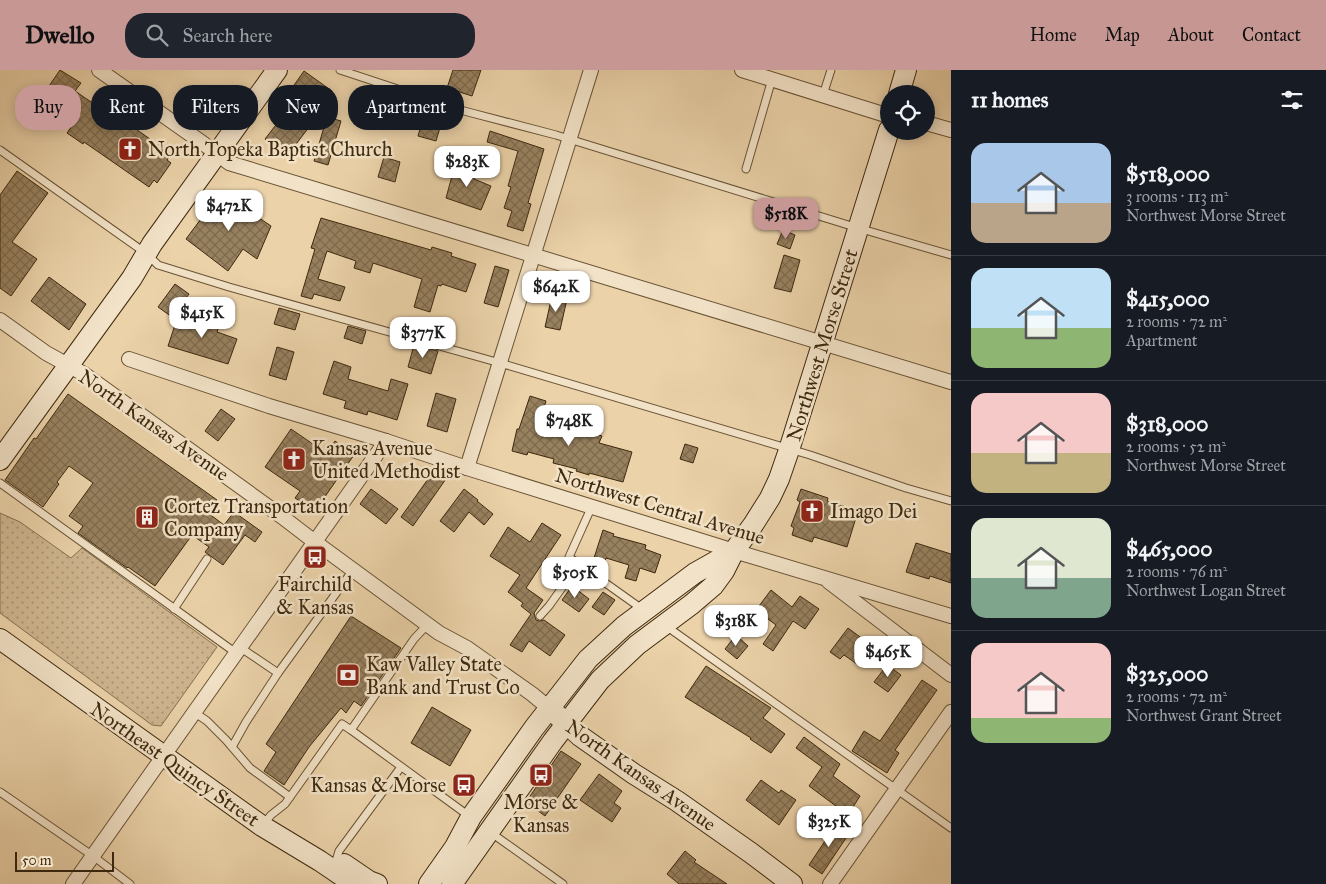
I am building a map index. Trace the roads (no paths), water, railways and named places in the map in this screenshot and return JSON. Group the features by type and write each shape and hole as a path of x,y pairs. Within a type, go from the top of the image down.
{"main road":[{"path":"0,460 132,278 152,244 277,70"},
{"path":"902,85 906,70"},
{"name":"Northwest Morse Street","path":"452,884 566,724 600,680 636,645 692,604 713,586 770,498 789,450 886,140"},
{"name":"Northwest Morse Street","path":"471,817 534,728 588,659 624,626 695,573 734,551"},
{"name":"Northeast Quincy Street","path":"0,639 262,826 285,840 324,851 335,864"},
{"name":"North Kansas Avenue","path":"550,709 588,742 751,852 792,884"},
{"path":"413,884 426,873 471,817"},
{"path":"429,884 455,847 471,817"},
{"path":"335,864 354,884"},
{"path":"335,864 377,884"}],"street":[{"path":"99,70 229,163 951,382"},
{"path":"467,468 591,70"},
{"path":"742,70 880,113"},
{"path":"935,126 951,130"},
{"name":"North Kansas Avenue","path":"0,320 46,353 84,374 439,633 468,648 550,709"},
{"name":"Northwest Central Avenue","path":"129,359 269,406 386,441 467,468 951,616"},
{"path":"73,884 386,441"},
{"path":"821,576 951,675"},
{"path":"830,884 951,712"}],"lane":[{"path":"340,70 464,111 569,139 951,255"},
{"path":"823,95 831,70"},
{"path":"746,169 772,79"},
{"path":"0,150 147,254 158,264 228,287 500,362 810,455 906,488 951,501"},
{"path":"0,484 174,608 238,650 278,673"},
{"path":"592,506 569,557 644,611"},
{"path":"174,608 206,560"},
{"path":"540,616 579,564"},
{"path":"232,747 278,673 353,570"},
{"path":"351,730 414,640 428,624"},
{"path":"664,625 951,828"},
{"path":"194,712 207,721 250,768 290,798"},
{"path":"262,826 271,815 286,804 342,724 471,817"},
{"path":"335,864 339,851 401,767"},
{"path":"0,792 130,884"},
{"path":"490,832 563,884"}],"place":[{"name":"North Topeka Baptist Church","path":"130,149"},
{"name":"Kansas Avenue United Methodist","path":"294,459"},
{"name":"Imago Dei","path":"812,511"},
{"name":"Cortez Transportation Company","path":"147,517"},
{"name":"Fairchild & Kansas","path":"315,557"},
{"name":"Kaw Valley State Bank and Trust Co","path":"348,675"},
{"name":"Morse & Kansas","path":"541,775"},
{"name":"Kansas & Morse","path":"464,785"}]}
